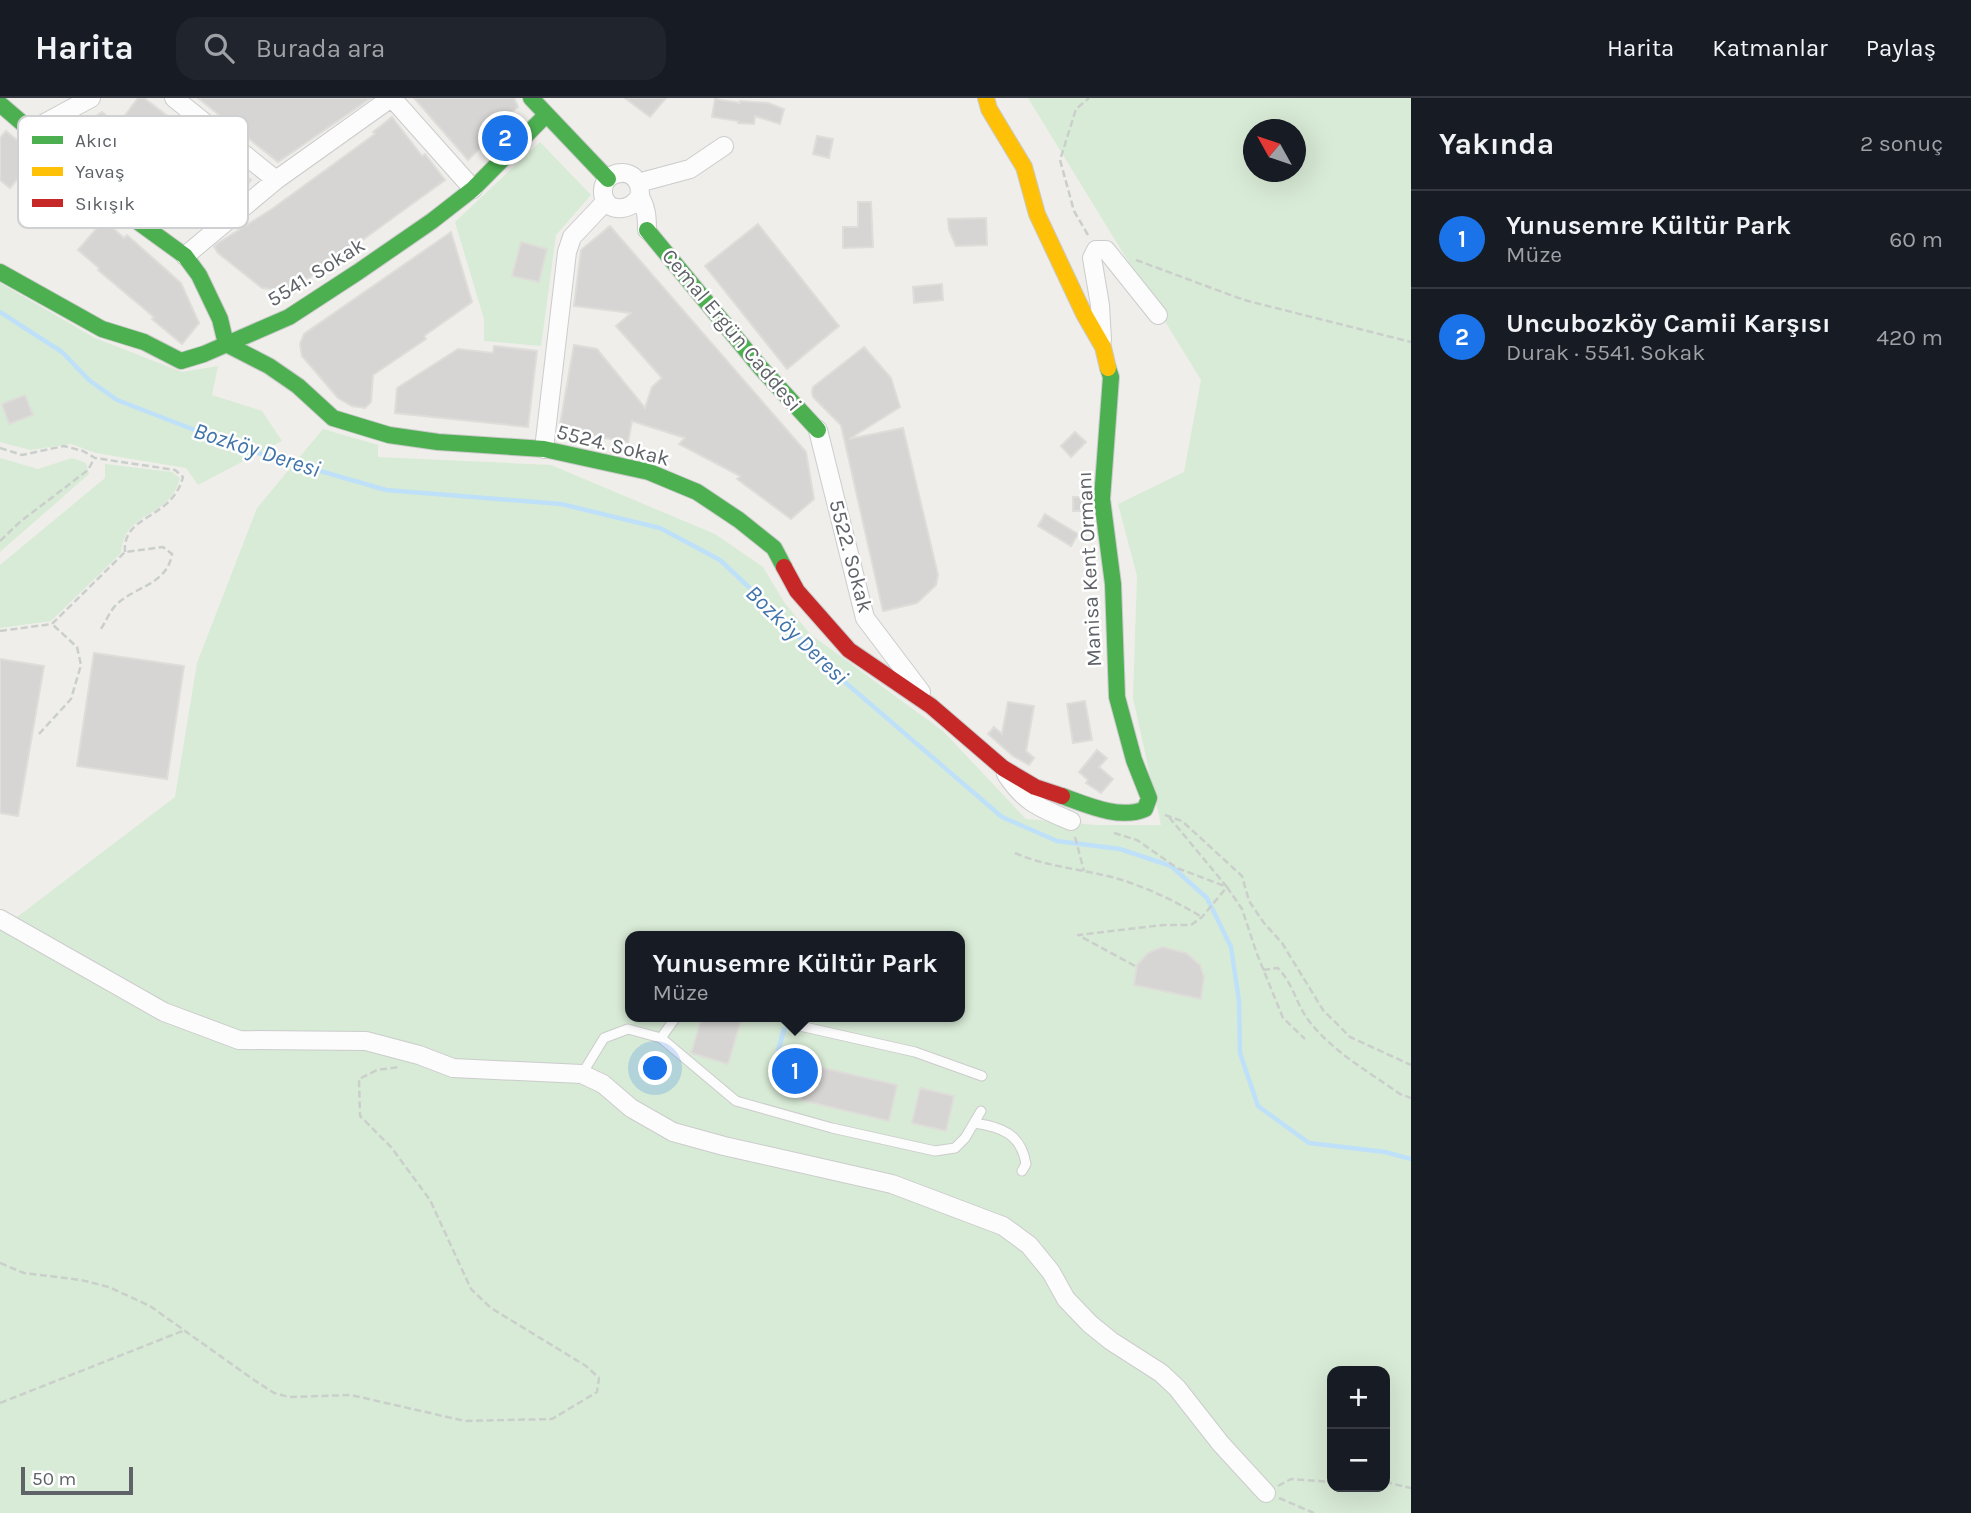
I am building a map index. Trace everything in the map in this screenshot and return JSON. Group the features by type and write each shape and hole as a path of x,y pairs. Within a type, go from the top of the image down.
{"street":[{"path":"58,116 91,98"},
{"path":"174,98 196,116"},
{"path":"248,203 275,180 392,98 473,189"},
{"path":"531,98 608,179"},
{"path":"546,115 557,98"},
{"name":"Manisa Kent Ormanı","path":"986,98 989,109 1024,167 1037,214 1084,314 1103,347 1111,377 1102,499 1113,584 1117,697 1134,760 1149,797 1145,809"},
{"path":"0,104 18,120"},
{"name":"5541. Sokak","path":"0,272 102,328 144,342 181,361 204,354 289,317 422,229 473,189 546,115"},
{"path":"635,196 635,178 625,173 613,175 603,190 606,201 616,209 635,196 690,169 724,146"},
{"path":"248,158 275,180"},
{"name":"Cemal Ergün Caddesi","path":"635,196 647,230 760,367 818,430"},
{"path":"544,449 567,252 572,237 606,201"},
{"path":"146,228 185,256 198,275 220,319 226,344"},
{"path":"185,256 218,228"},
{"path":"1103,347 1100,305 1092,258 1097,250 1107,250 1158,315"},
{"name":"5524. Sokak","path":"226,344 269,366 298,386 333,418 401,436 438,442 544,449 649,472 697,492 774,548 797,591 849,650 931,706 1003,768 1035,787 1099,809 1134,814 1145,809"},
{"name":"5522. Sokak","path":"818,430 866,618 931,706"},
{"path":"1003,768 1018,792 1037,807 1072,825"},
{"path":"0,919 164,1012 239,1040 366,1041 419,1055 453,1068 582,1074 603,1084 631,1108 673,1132 892,1184 1003,1226 1029,1245 1051,1272 1066,1299 1090,1324 1161,1373 1177,1388 1221,1444 1266,1493"}],"lane":[{"path":"661,1038 672,1022"},
{"path":"792,1022 915,1052 982,1076"},
{"path":"582,1074 604,1038 628,1029 661,1038 736,1101 832,1128 935,1150 955,1148 965,1138 981,1111"},
{"path":"974,1123 996,1126 1017,1139 1024,1151 1026,1164 1021,1171"}],"path":[{"path":"1089,98 1076,109 1060,160 1074,211 1097,250"},
{"path":"1132,259 1244,300 1411,342"},
{"path":"0,448 22,455 64,446 83,451 95,458 175,470 183,477 180,491 163,509 131,528 124,541 125,552"},
{"path":"0,541 21,521 88,470 95,458"},
{"path":"0,631 52,624 125,552 163,547 172,554 170,563 154,584 134,592 115,606 102,629"},
{"path":"39,734 71,699 81,665 77,647 52,624"},
{"path":"1145,809 1182,821 1242,876 1250,901 1264,923 1282,943 1324,1010 1350,1037 1411,1065"},
{"path":"1169,817 1242,909 1283,1018 1305,1039"},
{"path":"1072,825 1084,871"},
{"path":"1111,832 1137,840 1177,868 1227,887"},
{"path":"1015,853 1035,862 1122,880 1204,915"},
{"path":"1135,966 1078,935 1163,925 1191,925 1204,915 1227,887"},
{"path":"1263,970 1279,968 1289,980 1308,1019 1332,1046 1400,1094 1411,1098"},
{"path":"0,1263 23,1273 81,1280 109,1287 150,1306 274,1393 289,1397 351,1395 465,1421 552,1419 597,1391 598,1378 586,1366 491,1308 471,1289 430,1200 391,1147 360,1116 359,1079 377,1070 403,1067"},
{"path":"0,1403 185,1330"},
{"path":"1266,1493 1291,1479 1327,1482"},
{"path":"1390,1483 1411,1488"},
{"path":"1266,1493 1314,1513"}],"green space":[{"path":"1028,98 1411,98 1411,1513 0,1513 0,930 175,797 197,663 257,508 323,429 378,445 378,457 551,465 715,534 763,567 784,602 810,634 943,731 1026,819 1097,825 1161,825 1133,698 1137,576 1118,504 1184,472 1201,380"},
{"path":"540,142 591,195 556,235 541,346 484,341 484,319 455,222"},
{"path":"0,283 95,338 182,372 218,366 212,395 262,411 282,441 198,485 186,468 96,453 71,444 30,450 0,442"},
{"path":"0,458 38,469 72,458 86,463 89,474 0,552"},
{"path":"105,464 172,472 180,478 167,502 130,528 121,553 51,621 0,628 0,565 105,478"}],"water":[{"path":"782,1027 787,1028 776,1067 778,1072 773,1075 769,1073 769,1068"}],"building":[{"path":"138,98 144,98 167,116 125,116"},
{"path":"198,98 371,98 278,162 248,138 248,116 220,116"},
{"path":"414,98 514,98 518,107 488,132 492,136 468,160"},
{"path":"625,98 666,98 650,117"},
{"path":"715,99 740,103 768,103 784,109 780,124 755,116 754,124 738,123 712,117"},
{"path":"392,117 422,156 425,154 445,180 350,249 352,251 288,291 262,288 218,253 214,247 218,243 242,228 248,228 248,224 375,134 373,132"},
{"path":"6,131 18,141 18,178 10,188 0,180 0,138"},
{"path":"817,136 833,139 829,158 813,154"},
{"path":"858,202 871,202 873,247 843,248 843,227 858,227"},
{"path":"986,218 987,245 956,246 949,230 948,219"},
{"path":"758,224 839,326 787,369 705,266"},
{"path":"610,226 806,452 814,499 791,519 737,479 740,476 679,444 685,438 632,421 628,442 559,430 574,345 597,349 645,408 652,387 662,378 616,326 631,313 574,306 581,250"},
{"path":"97,228 113,228 124,238 127,235 181,283 199,323 182,344 78,250"},
{"path":"451,232 472,302 424,336 426,339 373,375 371,402 365,408 352,406 338,398 302,356 300,344 304,334"},
{"path":"521,242 547,249 539,282 512,276"},
{"path":"942,284 943,300 914,303 913,287"},
{"path":"494,346 537,351 528,427 395,413 397,388 458,349 493,353"},
{"path":"864,347 891,378 900,407 849,439 903,428 938,575 936,585 917,603 883,611 841,425 813,397 812,392 813,387"},
{"path":"25,395 33,415 9,424 2,404"},
{"path":"1075,432 1086,442 1071,457 1061,446"},
{"path":"1073,497 1086,497 1086,511 1073,511"},
{"path":"1045,514 1078,534 1071,546 1038,526"},
{"path":"94,653 184,666 167,779 77,766"},
{"path":"0,659 44,666 18,816 0,813"},
{"path":"1085,701 1092,740 1073,743 1067,704"},
{"path":"1008,702 1034,706 1026,751 1034,758 1029,765 1013,756 988,734 994,727 1002,734"},
{"path":"1097,750 1107,758 1099,767 1113,779 1101,793 1086,783 1088,780 1079,772"},
{"path":"1162,947 1186,953 1200,965 1204,977 1201,999 1134,985 1137,965 1148,953"},
{"path":"700,1022 741,1022 728,1064 691,1053"},
{"path":"810,1065 897,1085 889,1121 801,1100"},
{"path":"920,1088 954,1096 946,1131 912,1123"}],"waterway":[{"name":"Bozköy Deresi","path":"0,312 62,352 89,380 117,400 244,449 386,490 561,504 660,528 720,560 785,621 818,659 1002,817 1057,841 1120,849 1171,866 1207,898 1231,947 1239,1001 1240,1053 1258,1106 1309,1143 1385,1152 1411,1159"}],"traffic: fast":[{"path":"531,98 608,179"},
{"path":"0,104 18,119"},
{"path":"0,272 102,329 144,342 181,361 204,354 289,317 358,272 473,189 546,115"},
{"path":"146,228 185,256 199,275 220,319 226,344 269,366 298,386 333,418 389,435 438,442 544,449 649,472 697,492 739,520 774,548 784,567"},
{"path":"647,230 760,367 818,430"},
{"path":"1062,796 1104,810 1125,813 1145,809 1149,798 1134,760 1117,697 1113,584 1102,499 1111,377 1108,368"}],"traffic: slow":[{"path":"986,98 989,109 1024,167 1037,214 1084,314 1103,347 1108,368"}],"traffic: jam":[{"path":"784,567 797,591 849,650 931,706 1003,768 1035,787 1062,796"}],"place":[{"name":"Uncubozköy Camii Karşısı","path":"505,138"},
{"name":"Yunusemre Kültür Park","path":"795,1071"}]}
